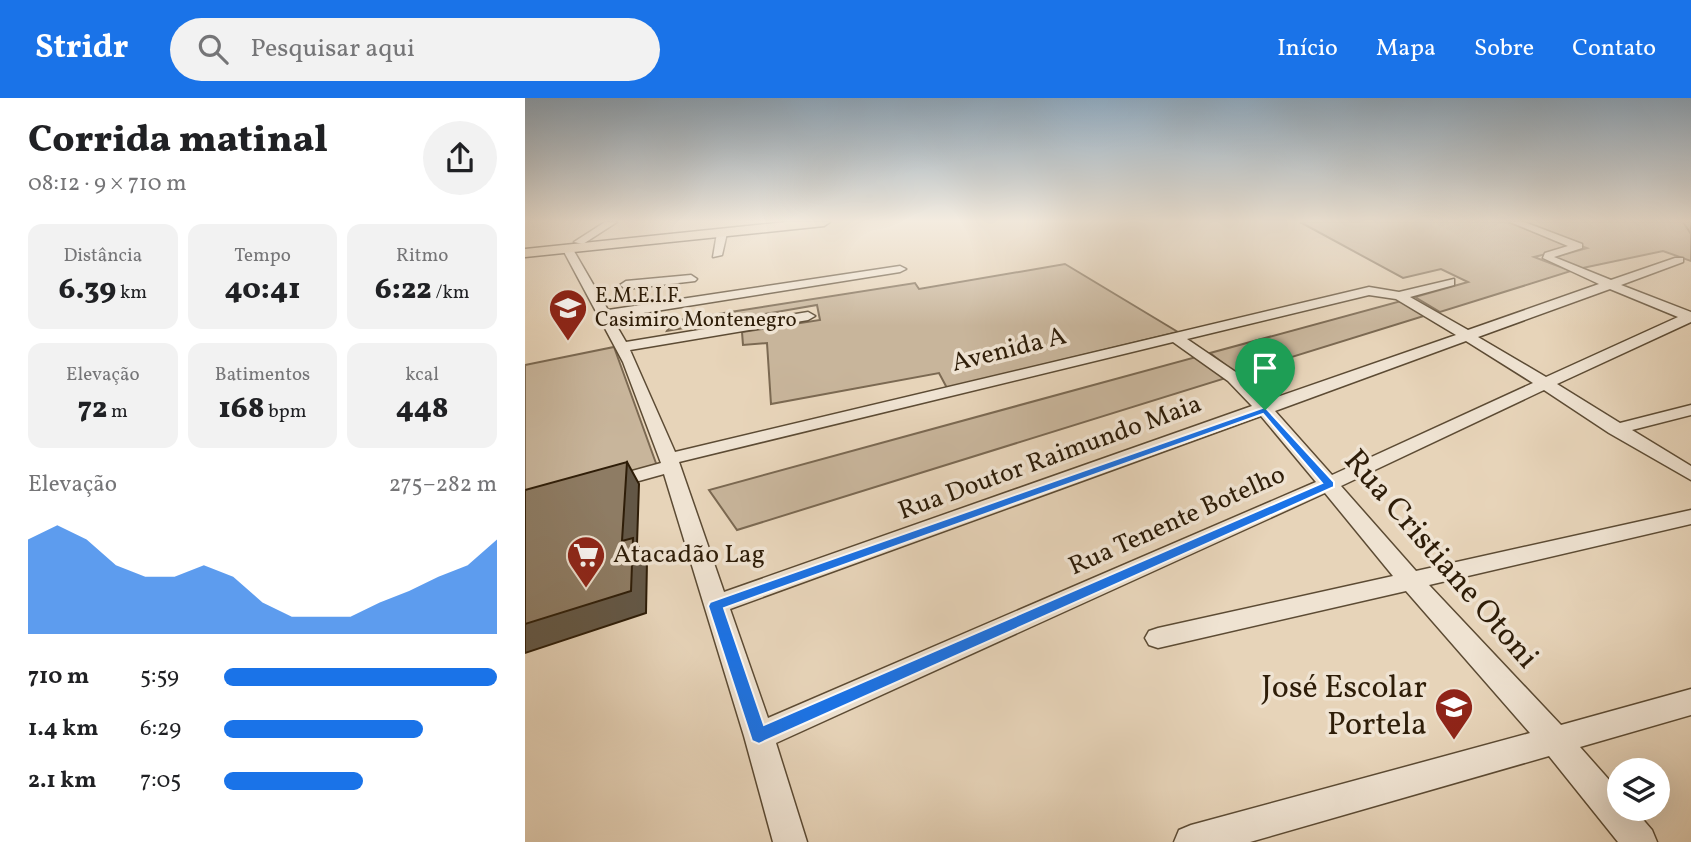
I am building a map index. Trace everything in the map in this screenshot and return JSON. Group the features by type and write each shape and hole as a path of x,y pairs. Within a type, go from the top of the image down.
{"street":[{"path":"580,257 601,289 604,314 649,405 670,462 759,736 790,842"},
{"path":"1548,257 1690,317"},
{"name":"Rua Doutor Raimundo Maia","path":"715,606 1679,260"},
{"path":"766,290 767,277 831,268"},
{"path":"604,314 901,269"},
{"path":"601,289 629,279 692,275"},
{"path":"1399,296 1450,282"},
{"name":"Avenida A","path":"591,488 670,462 1362,292 1376,291 1399,296"},
{"path":"1399,296 1546,383 1615,429 1691,474"},
{"path":"621,346 808,316"},
{"name":"Rua Tenente Botelho","path":"759,736 1329,484 1690,317"},
{"name":"Rua Cristiane Otoni","path":"1175,337 1227,373 1265,410 1410,580 1556,741 1640,842"},
{"path":"1615,429 1691,410"},
{"path":"1158,638 1691,517"},
{"path":"1191,842 1691,702"}],"shaded area":[{"path":"1364,257 1535,257 1571,271 1440,312 1415,297 1468,282 1441,269 1403,278"},
{"path":"1555,257 1636,257 1578,269 1555,260"},
{"path":"1065,264 1178,332 947,388 939,373 771,404 767,343 743,345 742,332 820,320 817,305 667,331 673,321 915,283 919,289"},
{"path":"1401,301 1427,315 1237,374 1210,353"},
{"path":"614,347 657,466 525,501 525,365"},
{"path":"1196,357 1226,378 737,530 709,490"}],"building":[{"name":"Atacadão Lag","path":"627,462 622,541 633,538 631,591 525,624 525,490"}],"place":[{"name":"E.M.E.I.F. Casimiro Montenegro","path":"568,342"},
{"name":"Atacadão Lag","path":"586,589"},
{"name":"José Escolar Portela","path":"1454,741"}],"route":[{"path":"1265,410 1329,484 759,736 715,606 1265,410"}]}
